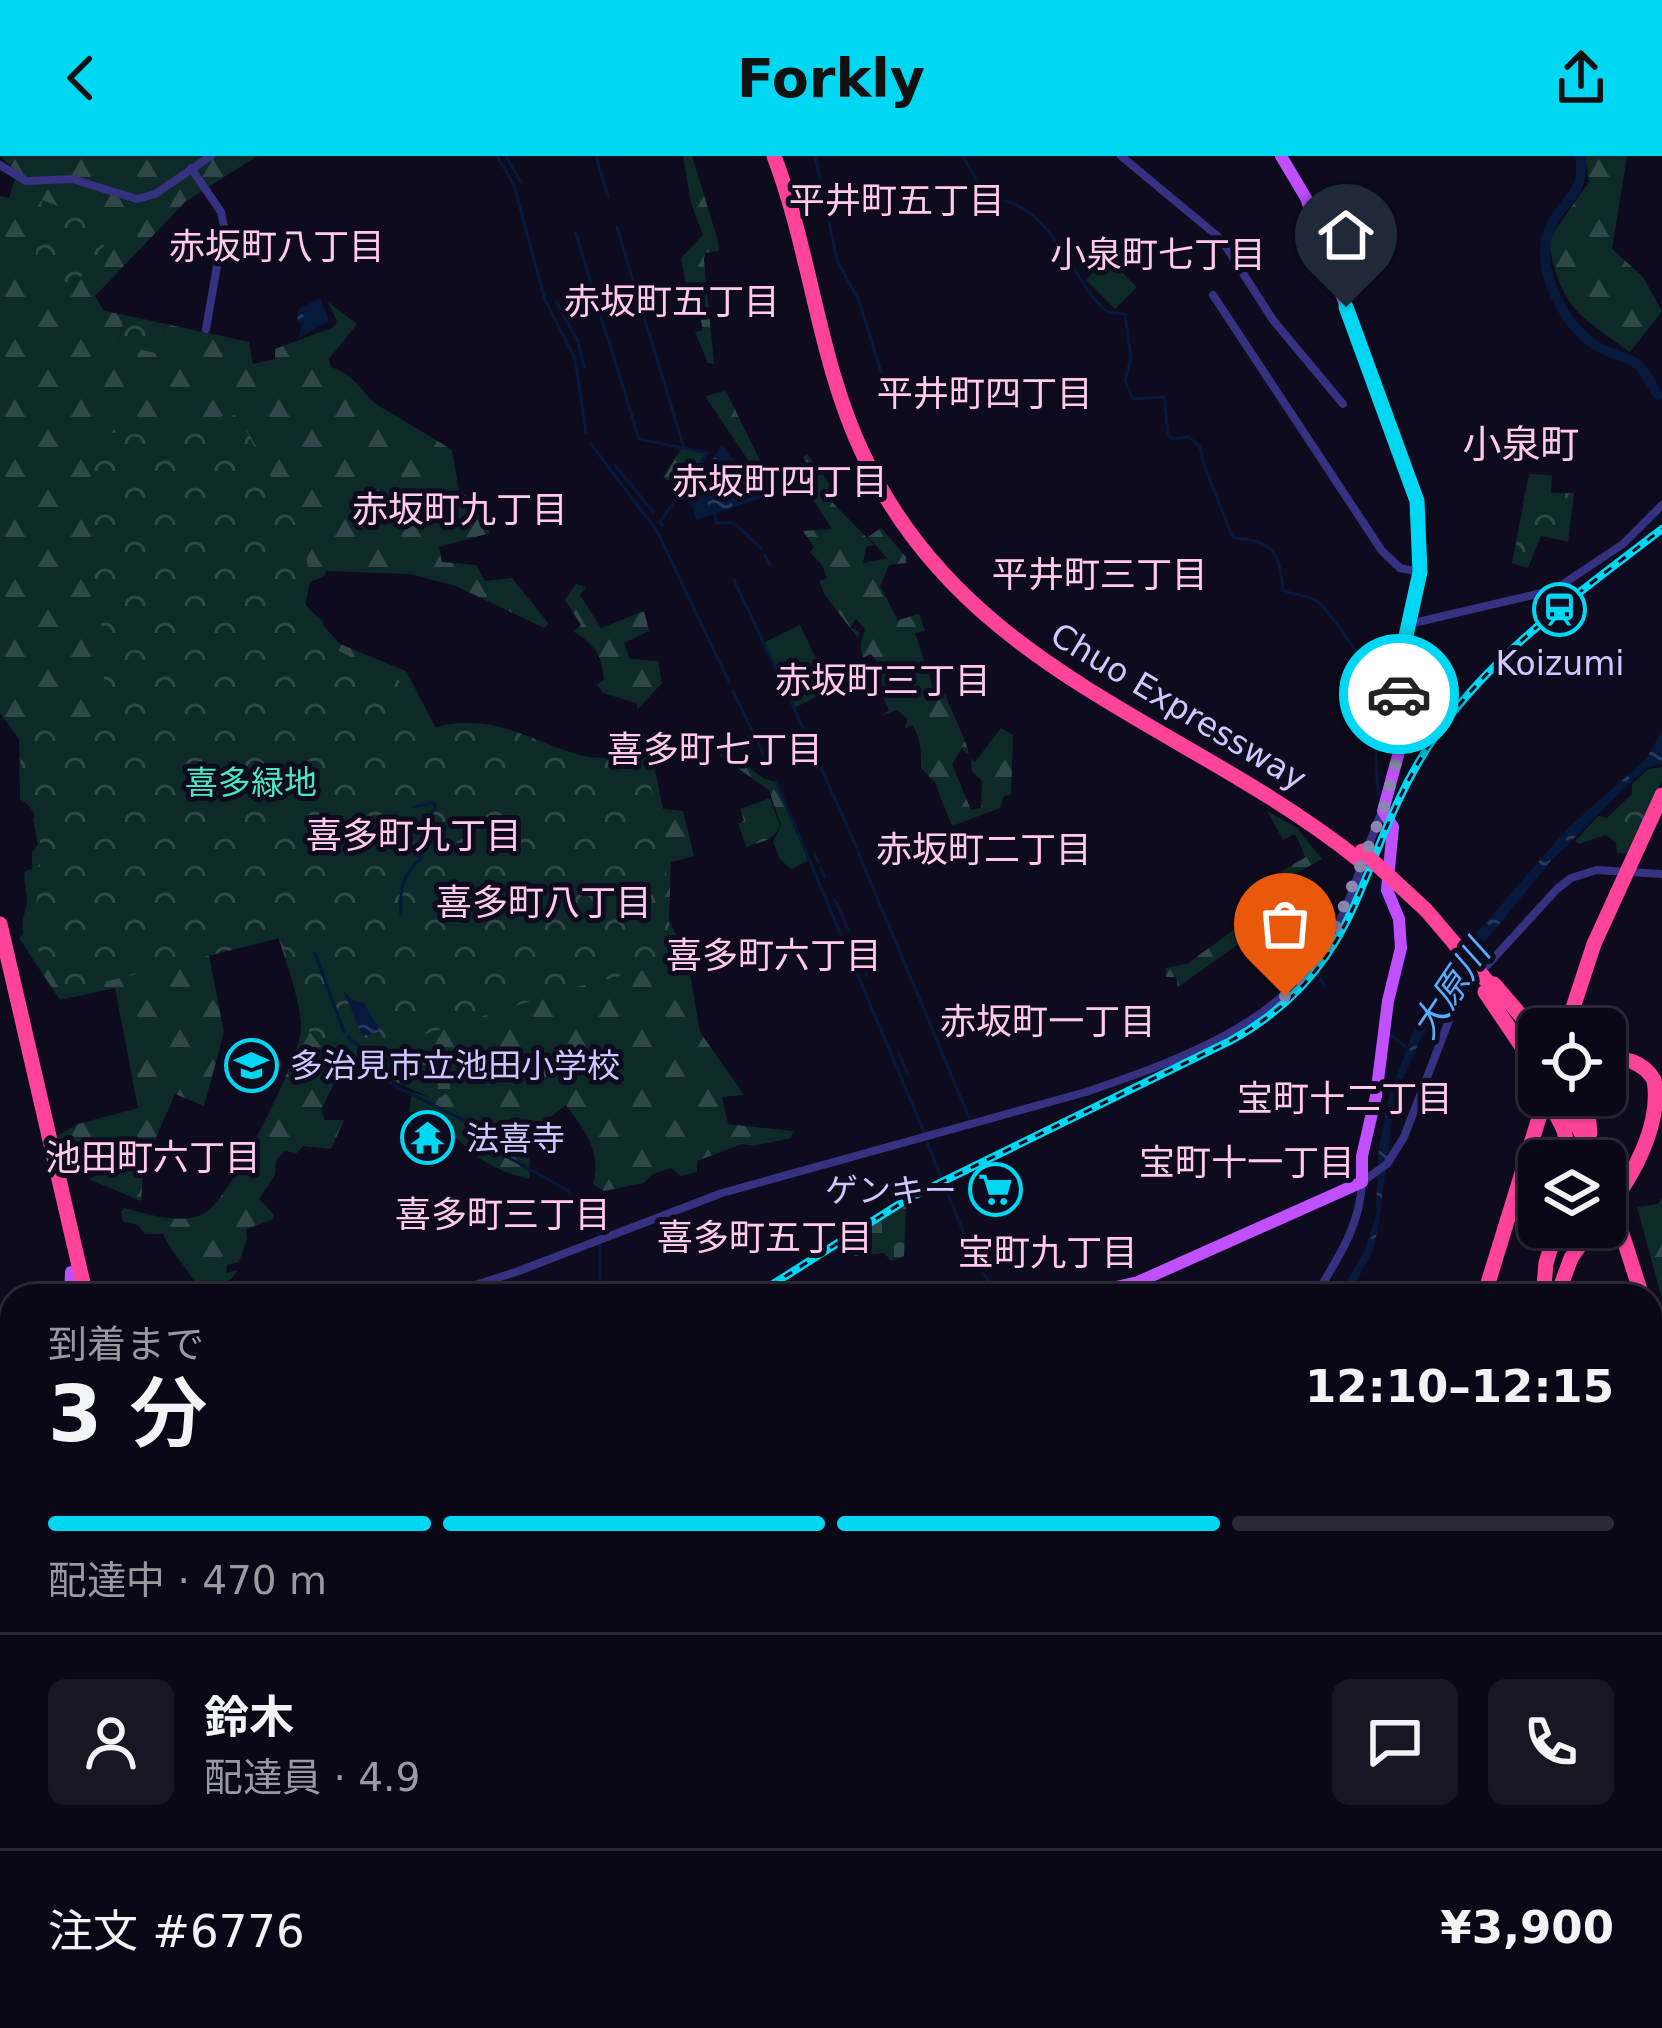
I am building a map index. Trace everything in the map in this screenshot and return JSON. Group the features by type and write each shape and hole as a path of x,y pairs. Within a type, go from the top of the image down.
{"highway":[{"name":"Chuo Expressway","path":"774,156 849,424 886,498 939,571 985,617 1068,679 1275,797 1360,855"},
{"name":"Chuo Expressway","path":"783,156 808,230 836,354 857,421 884,477 926,541 978,598 1036,647 1276,787 1424,914 1490,987"},
{"path":"1631,872 1662,795"},
{"path":"1575,1008 1594,944 1662,814"},
{"path":"0,924 83,1284"},
{"path":"0,964 72,1284"},
{"path":"1490,987 1506,1029 1518,1045"},
{"path":"1490,987 1518,1016"},
{"path":"1490,987 1518,1036"},
{"path":"1626,1059 1641,1066 1656,1084 1660,1102 1654,1137 1626,1186"},
{"path":"1626,1069 1640,1074 1652,1090 1655,1112 1626,1181"},
{"path":"1492,1284 1553,1116"},
{"path":"1626,1246 1635,1284"},
{"path":"1549,1284 1546,1263 1551,1248"},
{"path":"1557,1284 1577,1248"},
{"path":"1622,1248 1633,1284"}],"main road":[{"path":"1129,1284 1368,1179 1362,1156 1401,947 1399,919 1387,890 1393,827 1381,815 1400,748 1400,683 1420,572 1417,501 1306,198 1282,156"}],"street":[{"path":"0,165 26,181 72,179 137,199 155,194 211,156"},
{"path":"1121,156 1222,239 1273,320 1342,404"},
{"path":"191,168 224,226 206,329"},
{"path":"1213,296 1382,551 1399,567 1420,572"},
{"path":"1409,624 1554,590 1623,544 1662,505"},
{"path":"478,1284 722,1193 1086,1092 1234,1031 1285,996 1330,940 1381,815"},
{"path":"1323,1284 1355,1226 1368,1179 1397,1150 1444,1027 1469,983 1571,878 1597,870 1662,874"}],"green space":[{"path":"0,156 257,156 185,202 95,296 104,311 125,315 118,344 159,353 166,324 249,342 253,364 275,359 275,349 334,327 337,321 328,302 357,324 329,359 331,367 349,377 376,404 452,450 459,491 473,500 490,533 439,547 442,562 476,565 485,581 512,578 549,624 544,628 456,586 411,574 326,571 310,582 305,605 340,644 406,671 438,732 602,763 652,755 663,809 683,811 694,856 671,862 669,919 688,963 700,1032 744,1095 722,1097 728,1124 793,1131 791,1138 742,1144 697,1161 697,1172 681,1176 671,1168 644,1183 604,1191 593,1184 593,1151 566,1105 536,1136 530,1179 478,1156 440,1113 409,1112 412,1092 435,1099 460,1061 439,1049 385,1080 366,1060 341,1070 321,1110 325,1120 344,1120 331,1149 303,1146 297,1153 284,1151 259,1199 274,1215 272,1220 246,1229 239,1262 227,1265 226,1273 238,1270 230,1280 195,1283 163,1234 145,1234 138,1225 123,1222 121,1212 124,1208 186,1219 205,1213 216,1202 278,1094 301,1027 276,928 202,921 224,1032 204,1106 175,1094 144,1165 141,1201 89,1179 99,1174 99,1168 90,1165 83,1150 60,1159 55,1137 78,1124 138,1108 115,988 60,1000 19,938 27,903 25,871 32,869 32,852 38,845 33,819 37,812 20,787 19,739 0,713 0,196 9,198 17,172","holes":["103,249 67,293 33,277"]},
{"path":"683,156 692,156 718,241 719,251 705,253 704,260 714,364 708,363 695,332 703,330 697,300 688,297 681,258 703,235 691,203"},
{"path":"1585,156 1627,156 1612,249 1643,277 1662,311 1630,352 1574,307 1553,263 1548,240 1589,182"},
{"path":"42,200 95,220 105,239 103,249 67,294 33,277"},
{"path":"1107,258 1137,287 1115,309 1086,280"},
{"path":"125,315 166,324 159,354 118,344"},
{"path":"726,391 767,475 762,481 705,396"},
{"name":"喜多緑地","path":"239,414 300,534 309,577 305,605 322,621 331,647 406,684 433,728 486,724 577,754 621,756 623,760 644,756 667,856 665,897 675,962 413,1038 376,1071 366,1060 339,1070 309,1031 284,937 68,991 47,968 36,935 38,826 32,810 20,799 20,732 106,721 101,616 92,574 92,436"},
{"path":"682,448 706,453 691,476 682,470 673,483 663,477"},
{"path":"807,454 836,492 830,500 874,545 866,547 863,563 887,558 868,537 881,528 906,557 906,563 889,565 880,586 898,620 919,614 925,631 915,633 934,690 945,693 969,753 962,748 952,764 971,810 981,808 982,781 972,771 971,759 975,762 1001,728 1013,735 1011,794 1004,796 1000,808 952,826 935,783 921,768 912,725 905,729 907,718 897,710 881,716 889,710 877,680 878,662 870,654 863,658 865,629 856,619 850,627 859,632 858,638 825,595 819,581 827,578 803,531 832,529 807,490 816,485 803,457"},
{"path":"1529,474 1552,475 1551,493 1574,493 1568,542 1541,536 1528,568 1512,563"},
{"path":"576,584 586,587 580,595 601,628 644,611 649,631 624,643 630,659 658,661 662,683 638,709 636,703 603,693 597,685 604,680 602,664 592,646 574,632 581,625 565,600"},
{"path":"800,625 831,690 794,708 763,643"},
{"path":"725,749 775,782 808,861 791,869 780,859 773,842 781,826 769,790 720,756"},
{"path":"1662,767 1662,780 1627,854 1617,853 1616,843 1606,835 1579,844 1575,841 1598,816 1607,818 1632,794 1632,784 1648,769"},
{"path":"770,798 780,826 770,838 746,847 738,823 744,821 740,809"},
{"path":"1267,811 1296,827 1322,859 1284,880 1294,898 1284,909 1279,929 1269,922 1257,924 1247,938 1178,987 1176,977 1166,977 1166,968 1187,964 1254,915 1277,879 1275,875 1306,857 1295,834 1283,840"},
{"path":"416,1041 465,1066 458,1087 435,1100 388,1078"},
{"path":"1662,1197 1662,1284 1658,1284 1637,1207 1658,1204"},
{"path":"906,1206 904,1256 891,1261 884,1253 854,1256 864,1230"}],"water":[{"path":"320,298 329,321 299,338 299,309"},
{"path":"722,445 761,498 696,520 689,494"},
{"path":"1662,730 1662,765 1650,766 1631,782 1549,863 1439,998 1401,1083 1372,1252 1355,1284 1345,1284 1364,1252 1376,1216 1378,1155 1388,1101 1420,1012 1454,959 1568,828 1647,758"},
{"path":"343,990 364,1003 380,1031 368,1036 361,1033"}],"waterway":[{"path":"497,156 514,185 545,300 575,358 586,433"},
{"path":"506,156 521,182"},
{"path":"596,156 608,197"},
{"path":"815,156 837,260 859,301 882,375"},
{"path":"963,156 987,199 1025,209 1052,236 1098,303 1107,312 1125,314 1131,357 1125,381 1133,399 1164,397 1168,435 1189,437 1200,447 1232,536 1268,547 1277,559 1283,590 1318,602 1352,647 1366,671 1353,710 1356,723 1371,730 1381,801"},
{"path":"1580,156 1577,188 1554,219 1545,244 1554,294 1583,336 1637,364 1658,395"},
{"path":"617,227 645,321"},
{"path":"576,233 606,334"},
{"path":"556,301 578,342"},
{"path":"646,323 684,448 708,453 660,522 663,526"},
{"path":"607,335 639,439 683,448"},
{"path":"579,345 584,367"},
{"path":"591,444 657,531 729,682"},
{"path":"615,465 653,512"},
{"path":"715,515 717,523 734,523 761,548"},
{"path":"765,555 770,565"},
{"path":"734,580 794,708"},
{"path":"733,691 770,768"},
{"path":"794,708 857,848"},
{"path":"776,781 924,1132"},
{"path":"401,915 404,882 422,857 407,842 409,828 429,818 435,808 434,803 414,807"},
{"path":"858,852 912,981"},
{"path":"815,854 818,862"},
{"path":"821,869 825,877"},
{"path":"1382,876 1381,894 1388,910"},
{"path":"835,900 849,931"},
{"path":"1245,923 1257,915 1301,944 1325,987"},
{"path":"1397,989 1406,952"},
{"path":"315,953 344,1032"},
{"path":"862,964 867,976"},
{"path":"913,983 970,1120"},
{"name":"大原川","path":"1390,1034 1405,1047"},
{"path":"348,1037 362,1049 365,1060 395,1086 468,1122 506,1156 567,1190 600,1236"},
{"path":"899,1053 908,1075"},
{"path":"927,1142 977,1266 992,1284"},
{"path":"600,1245 600,1284"}],"railway":[{"path":"773,1284 909,1198 1230,1041 1276,1010 1310,977 1335,941 1408,781 1458,707 1539,625 1662,529"}],"way so far":[{"path":"1285,996 1330,940 1383,811 1400,748 1399,694"}],"place":[{"name":"Koizumi","path":"1560,609"},
{"name":"多治見市立池田小学校","path":"251,1065"},
{"name":"法喜寺","path":"427,1138"},
{"name":"ゲンキー","path":"996,1190"}],"district":[{"name":"平井町五丁目","path":"897,200"},
{"name":"赤坂町八丁目","path":"277,246"},
{"name":"小泉町七丁目","path":"1158,254"},
{"name":"赤坂町五丁目","path":"672,301"},
{"name":"平井町四丁目","path":"985,393"},
{"name":"小泉町","path":"1521,444"},
{"name":"赤坂町四丁目","path":"780,481"},
{"name":"赤坂町九丁目","path":"460,509"},
{"name":"平井町三丁目","path":"1100,574"},
{"name":"赤坂町三丁目","path":"883,680"},
{"name":"喜多町七丁目","path":"715,749"},
{"name":"喜多町九丁目","path":"414,835"},
{"name":"赤坂町二丁目","path":"984,849"},
{"name":"喜多町八丁目","path":"544,902"},
{"name":"喜多町六丁目","path":"774,955"},
{"name":"赤坂町一丁目","path":"1048,1021"},
{"name":"宝町十二丁目","path":"1345,1098"},
{"name":"池田町六丁目","path":"153,1157"},
{"name":"宝町十一丁目","path":"1247,1162"},
{"name":"喜多町三丁目","path":"503,1214"},
{"name":"喜多町五丁目","path":"765,1237"},
{"name":"宝町九丁目","path":"1048,1252"}],"route":[{"path":"1346,307 1417,501 1420,572 1399,694"}]}
